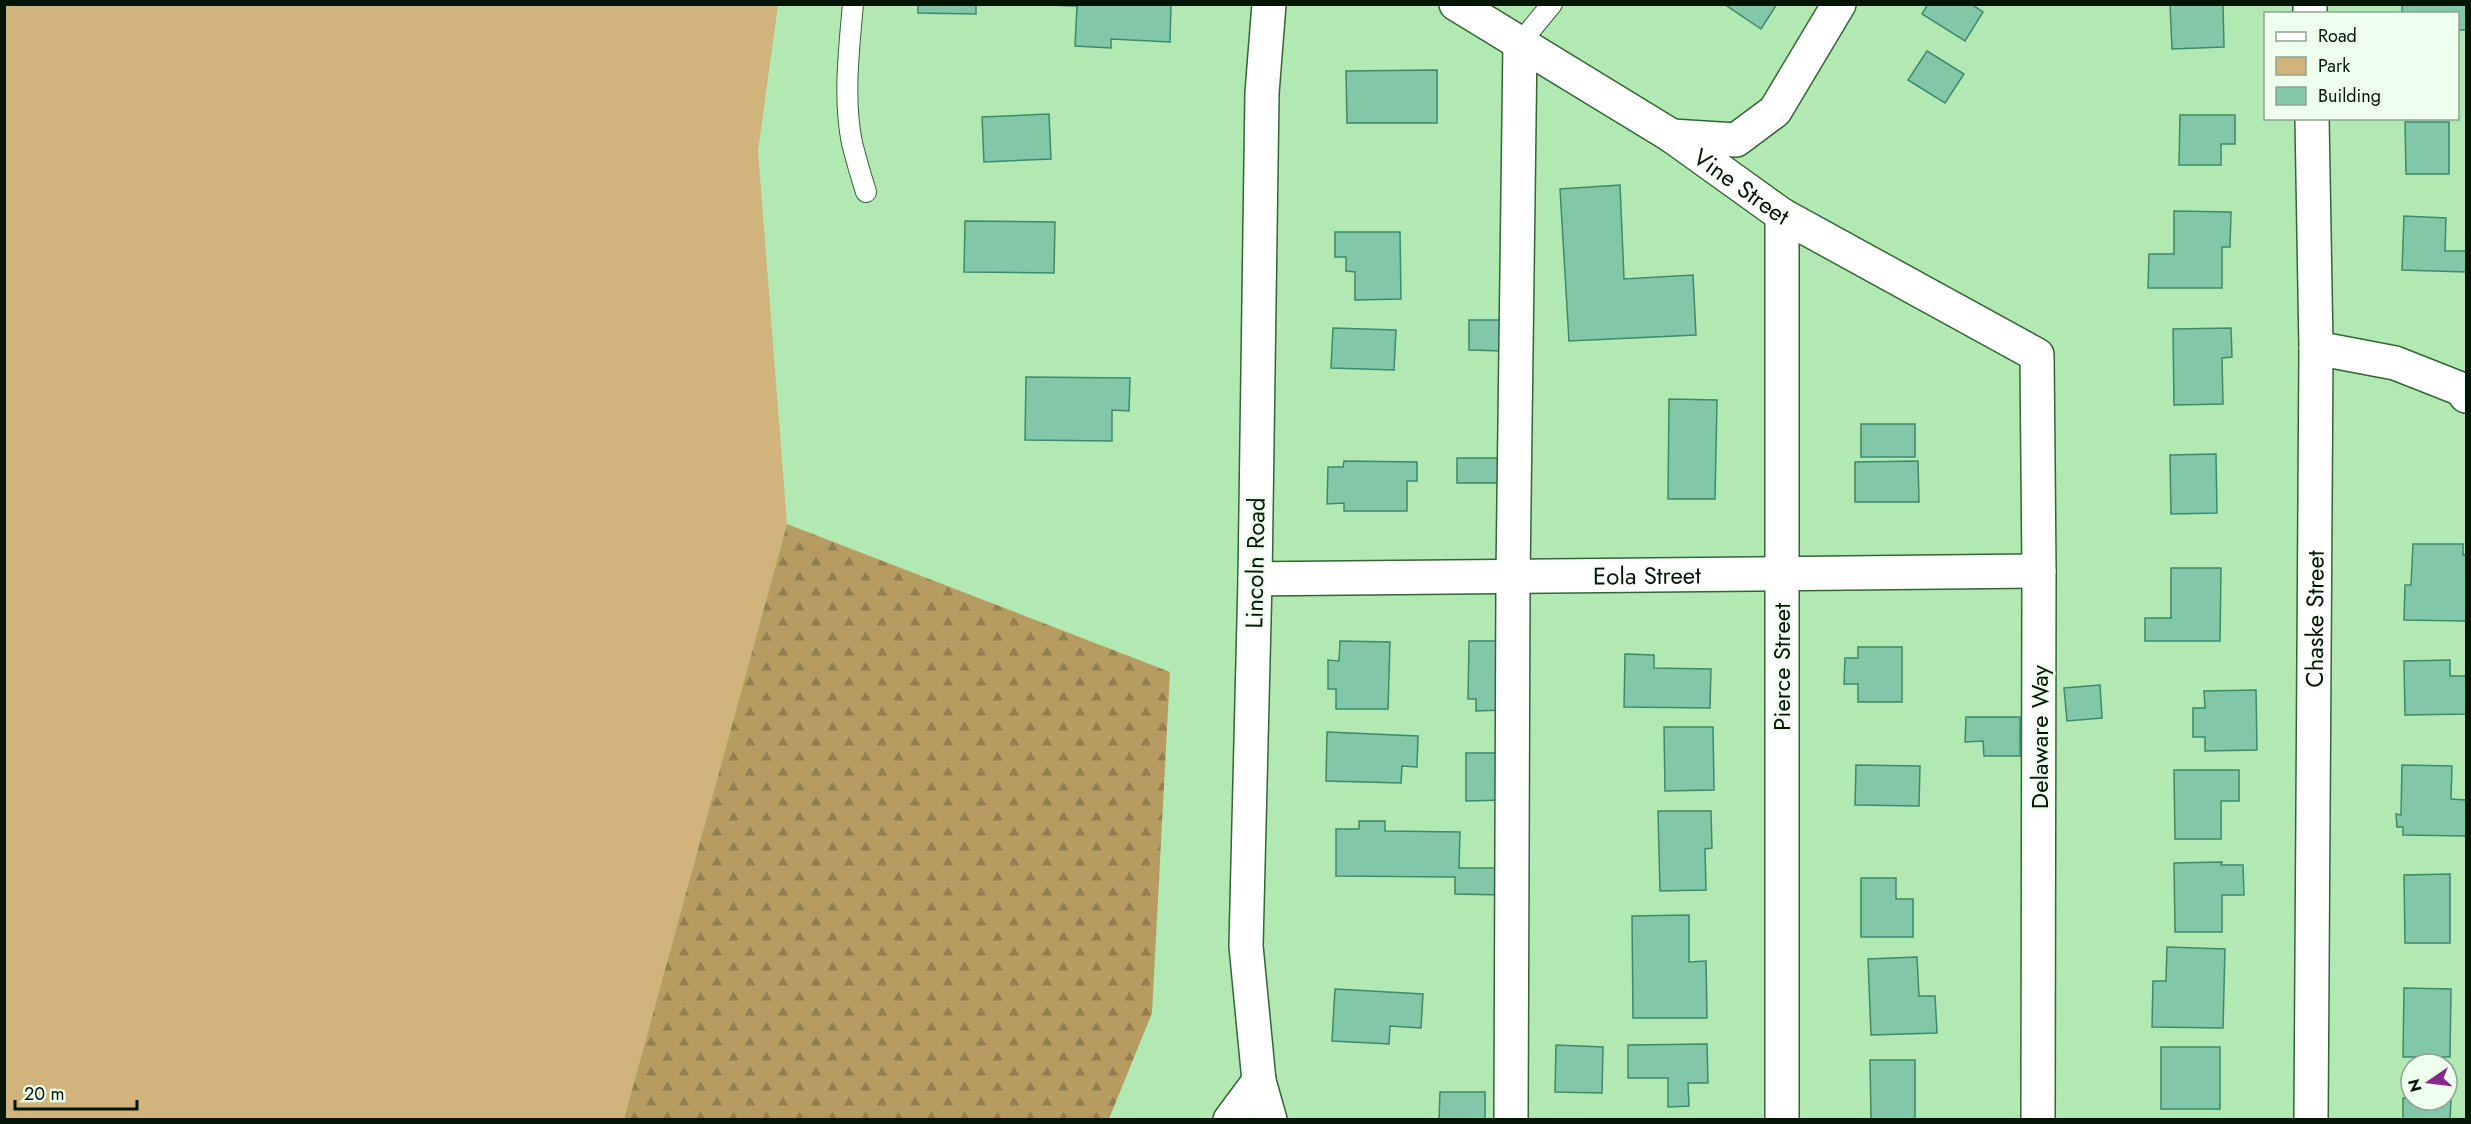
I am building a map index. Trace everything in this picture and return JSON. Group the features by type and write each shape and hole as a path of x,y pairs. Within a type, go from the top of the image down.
{"street":[{"name":"Lincoln Road","path":"1269,4 1262,93 1255,579 1246,946 1259,1082 1270,1119"},
{"name":"Vine Street","path":"1456,4 1672,136 1782,215 2037,355"},
{"path":"1672,136 1736,140 1775,111 1839,4"},
{"path":"1511,1119 1513,577 1520,43"},
{"name":"Chaske Street","path":"2311,1119 2316,348 2312,120"},
{"name":"Pierce Street","path":"1782,215 1780,574 1782,1119"},
{"path":"2316,348 2395,363 2461,389 2466,396"},
{"name":"Delaware Way","path":"2037,355 2038,1119"},
{"name":"Eola Street","path":"1255,579 2039,571"},
{"path":"1230,1119 1259,1082"}],"lane":[{"path":"854,4 848,52 849,99 852,141 866,192"},
{"path":"1520,43 1552,4"}],"green space":[{"path":"5,5 778,5 758,151 787,524 624,1119 5,1120"},
{"path":"787,524 1170,672 1152,1013 1109,1119 624,1119"}],"building":[{"path":"918,4 976,4 976,14 918,13"},
{"path":"1171,4 1170,42 1111,39 1111,48 1075,46 1077,6 1046,5"},
{"path":"1724,4 1777,4 1761,29"},
{"path":"1928,4 1971,4 1983,12 1965,41 1922,14"},
{"path":"2170,4 2223,4 2224,47 2172,49"},
{"path":"2402,4 2466,4 2466,30 2459,30 2459,12 2402,12"},
{"path":"1927,51 1964,74 1945,103 1908,80"},
{"path":"1437,70 1437,123 1347,123 1346,71"},
{"path":"1049,114 1051,159 984,162 982,117"},
{"path":"2180,115 2235,115 2235,144 2221,144 2221,165 2179,165"},
{"path":"2405,122 2449,122 2449,174 2406,174"},
{"path":"1620,185 1624,279 1693,275 1696,335 1569,341 1560,189"},
{"path":"2174,211 2231,212 2230,247 2222,247 2222,288 2148,288 2149,254 2174,254"},
{"path":"2404,216 2446,218 2445,251 2466,251 2466,272 2402,270"},
{"path":"965,221 1055,222 1054,273 964,272"},
{"path":"1335,232 1400,232 1401,299 1355,300 1355,272 1346,271 1346,257 1335,257"},
{"path":"1469,320 1502,320 1502,351 1469,350"},
{"path":"1333,328 1396,330 1394,370 1331,368"},
{"path":"2231,328 2232,357 2222,358 2223,404 2174,405 2173,329"},
{"path":"1026,377 1130,378 1129,411 1112,410 1112,441 1025,440"},
{"path":"1669,399 1717,400 1715,499 1668,499"},
{"path":"1861,424 1915,424 1915,457 1861,457"},
{"path":"2216,454 2217,513 2171,514 2170,455"},
{"path":"1457,458 1502,458 1502,483 1457,483"},
{"path":"1344,461 1417,462 1417,481 1407,481 1407,511 1344,511 1344,503 1327,504 1328,467 1343,467"},
{"path":"1918,461 1919,502 1855,502 1855,462"},
{"path":"2413,544 2463,544 2463,555 2466,555 2466,621 2404,620 2405,585 2411,585"},
{"path":"2171,568 2221,568 2220,641 2145,641 2145,618 2171,618"},
{"path":"1340,641 1390,642 1388,709 1336,709 1336,689 1328,689 1328,660 1339,661"},
{"path":"1469,641 1509,641 1503,710 1476,711 1476,699 1468,699"},
{"path":"1858,647 1902,647 1902,702 1858,702 1858,684 1844,684 1845,658 1858,658"},
{"path":"1625,654 1654,655 1654,668 1711,669 1710,708 1624,707"},
{"path":"2450,660 2450,676 2466,676 2466,714 2405,715 2404,661"},
{"path":"2100,685 2102,718 2067,721 2064,688"},
{"path":"2256,690 2257,750 2205,751 2205,737 2193,737 2193,708 2205,708 2204,691"},
{"path":"1966,717 2020,717 2020,756 1984,756 1983,741 1965,742"},
{"path":"1664,727 1713,727 1714,790 1665,791"},
{"path":"1327,732 1418,736 1417,767 1402,766 1401,783 1326,781"},
{"path":"1466,753 1503,753 1503,800 1466,801"},
{"path":"1856,765 1920,766 1919,806 1855,805"},
{"path":"2402,765 2452,766 2451,799 2466,800 2466,836 2403,835 2403,827 2397,827 2396,814 2401,815"},
{"path":"2174,770 2239,770 2239,801 2221,801 2221,839 2175,839"},
{"path":"1658,811 1711,811 1712,848 1705,849 1706,890 1660,891"},
{"path":"1359,821 1385,821 1385,831 1460,832 1459,868 1502,868 1502,895 1455,894 1455,877 1336,876 1336,829 1359,829"},
{"path":"2222,862 2221,865 2243,865 2244,895 2222,895 2222,932 2175,932 2174,863"},
{"path":"2450,874 2450,943 2405,943 2404,875"},
{"path":"1861,878 1896,878 1896,899 1913,899 1913,937 1861,937"},
{"path":"1689,915 1689,962 1706,961 1707,1018 1633,1018 1632,916"},
{"path":"2167,947 2225,949 2223,1028 2152,1027 2153,981 2166,981"},
{"path":"1917,957 1919,996 1935,996 1937,1033 1871,1035 1868,959"},
{"path":"2404,988 2451,989 2450,1052 2403,1052"},
{"path":"1335,989 1423,994 1421,1028 1390,1026 1389,1044 1332,1041"},
{"path":"1707,1044 1708,1083 1688,1083 1689,1106 1668,1107 1668,1078 1628,1078 1628,1045"},
{"path":"1556,1045 1603,1047 1602,1093 1555,1092"},
{"path":"2161,1047 2220,1047 2220,1109 2161,1109"},
{"path":"1870,1060 1915,1060 1915,1120 1871,1120"},
{"path":"1440,1092 1485,1092 1485,1120 1439,1120"},
{"path":"2403,1112 2450,1112 2450,1120 2403,1120"}]}
